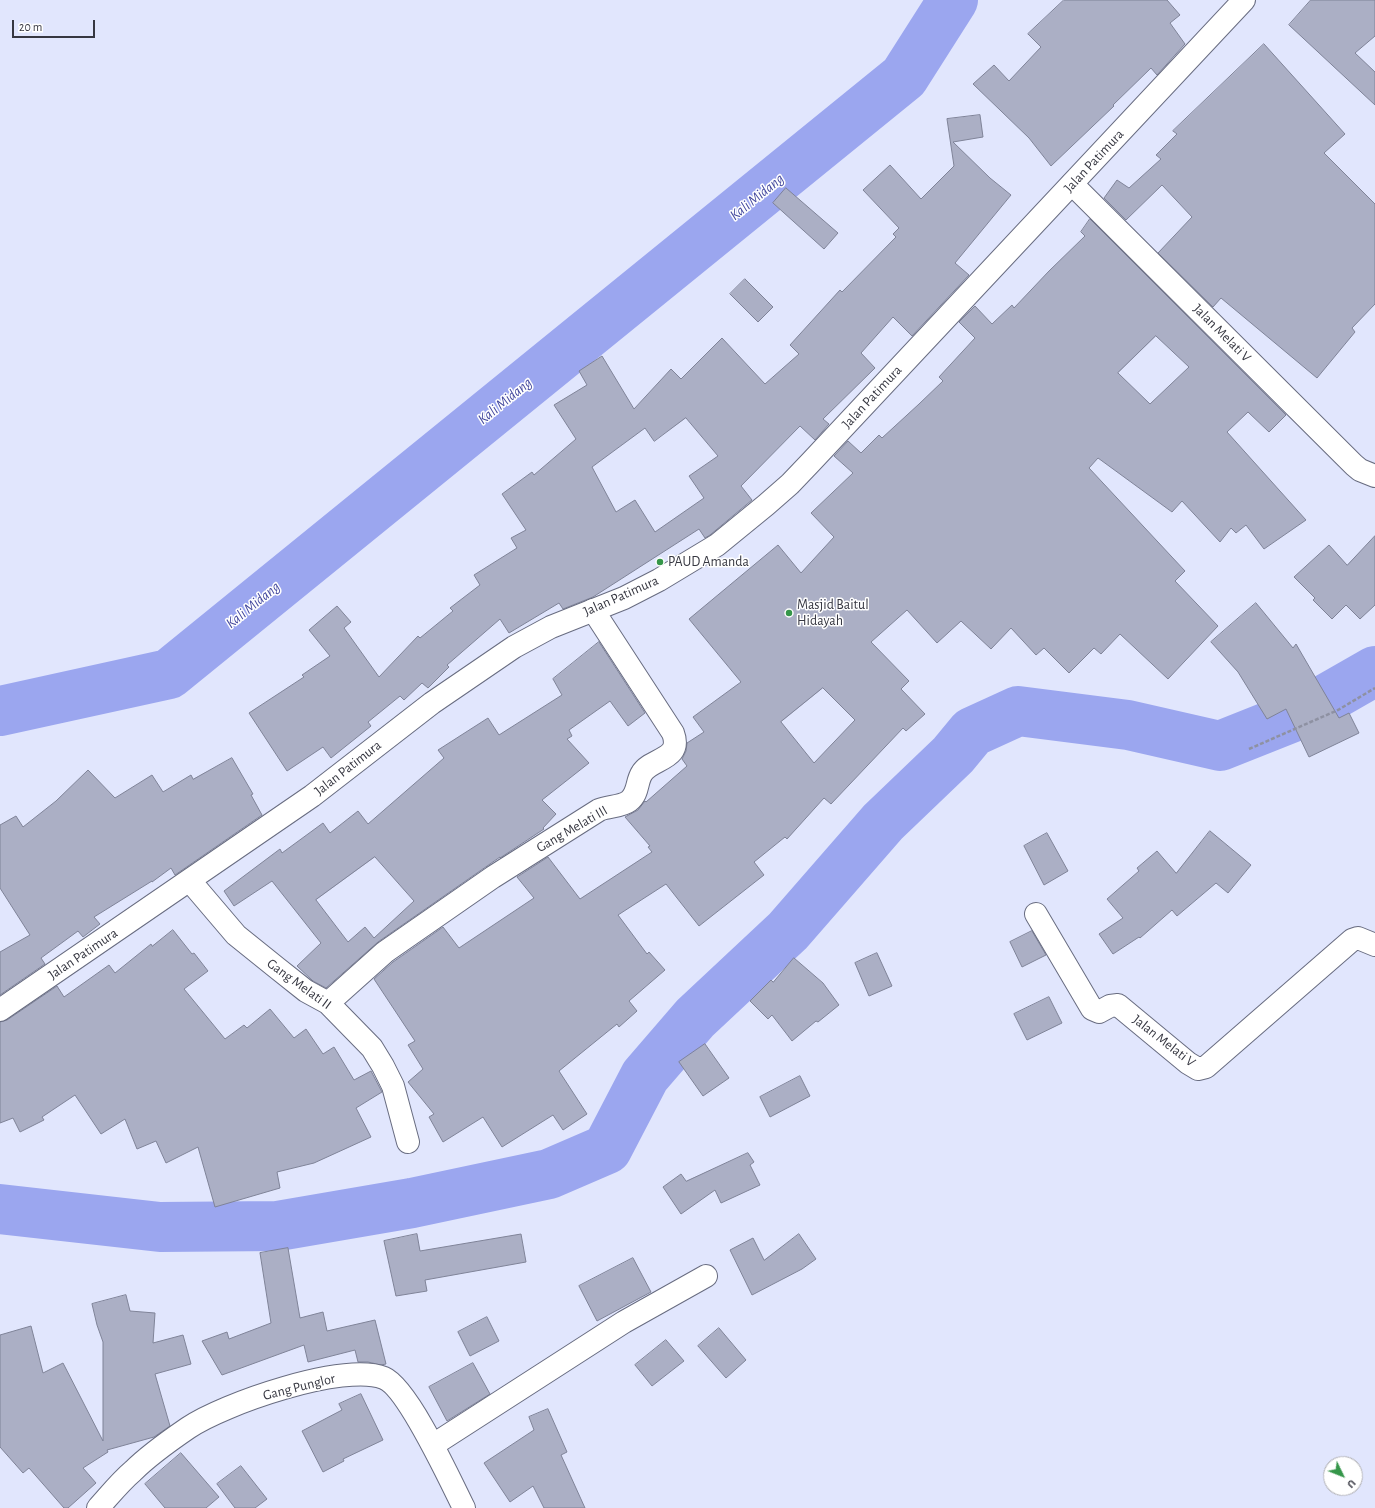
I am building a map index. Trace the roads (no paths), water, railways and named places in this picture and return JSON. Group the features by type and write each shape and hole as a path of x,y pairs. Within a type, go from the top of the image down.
{"street":[{"name":"Jalan Patimura","path":"0,1010 312,796 432,703 514,647 551,627 624,598 658,580 717,545 745,523 790,484 1244,0"},
{"name":"Jalan Melati V","path":"1072,184 1354,465 1375,476"},
{"name":"Gang Melati III","path":"328,1003 385,952 493,877 600,810 630,801 638,789 642,772 671,753 675,742 672,731 593,610"},
{"name":"Gang Melati II","path":"190,881 236,935 300,986 328,1003 372,1048 383,1066 392,1086 408,1142"},
{"name":"Jalan Melati V","path":"1036,914 1092,1009 1099,1012 1110,1006 1118,1005 1188,1063 1198,1069 1206,1067 1352,940 1358,938 1375,945"},
{"path":"433,1445 624,1322 706,1276"},
{"name":"Gang Punglor","path":"98,1508 133,1471 189,1427 225,1409 263,1395 310,1382 351,1375 384,1378 398,1389 433,1445 464,1508"}],"waterway":[{"name":"Kali Midang","path":"0,711 169,674 904,77 953,0"},
{"path":"0,1209 160,1227 278,1226 412,1203 549,1174 607,1149 645,1076 695,1018 788,931 883,822 953,755 972,732 1018,711 1128,725 1220,746 1298,715 1375,671"}],"place":[{"name":"PAUD Amanda","path":"660,562"},
{"name":"Masjid Baitul Hidayah","path":"789,613"}]}
